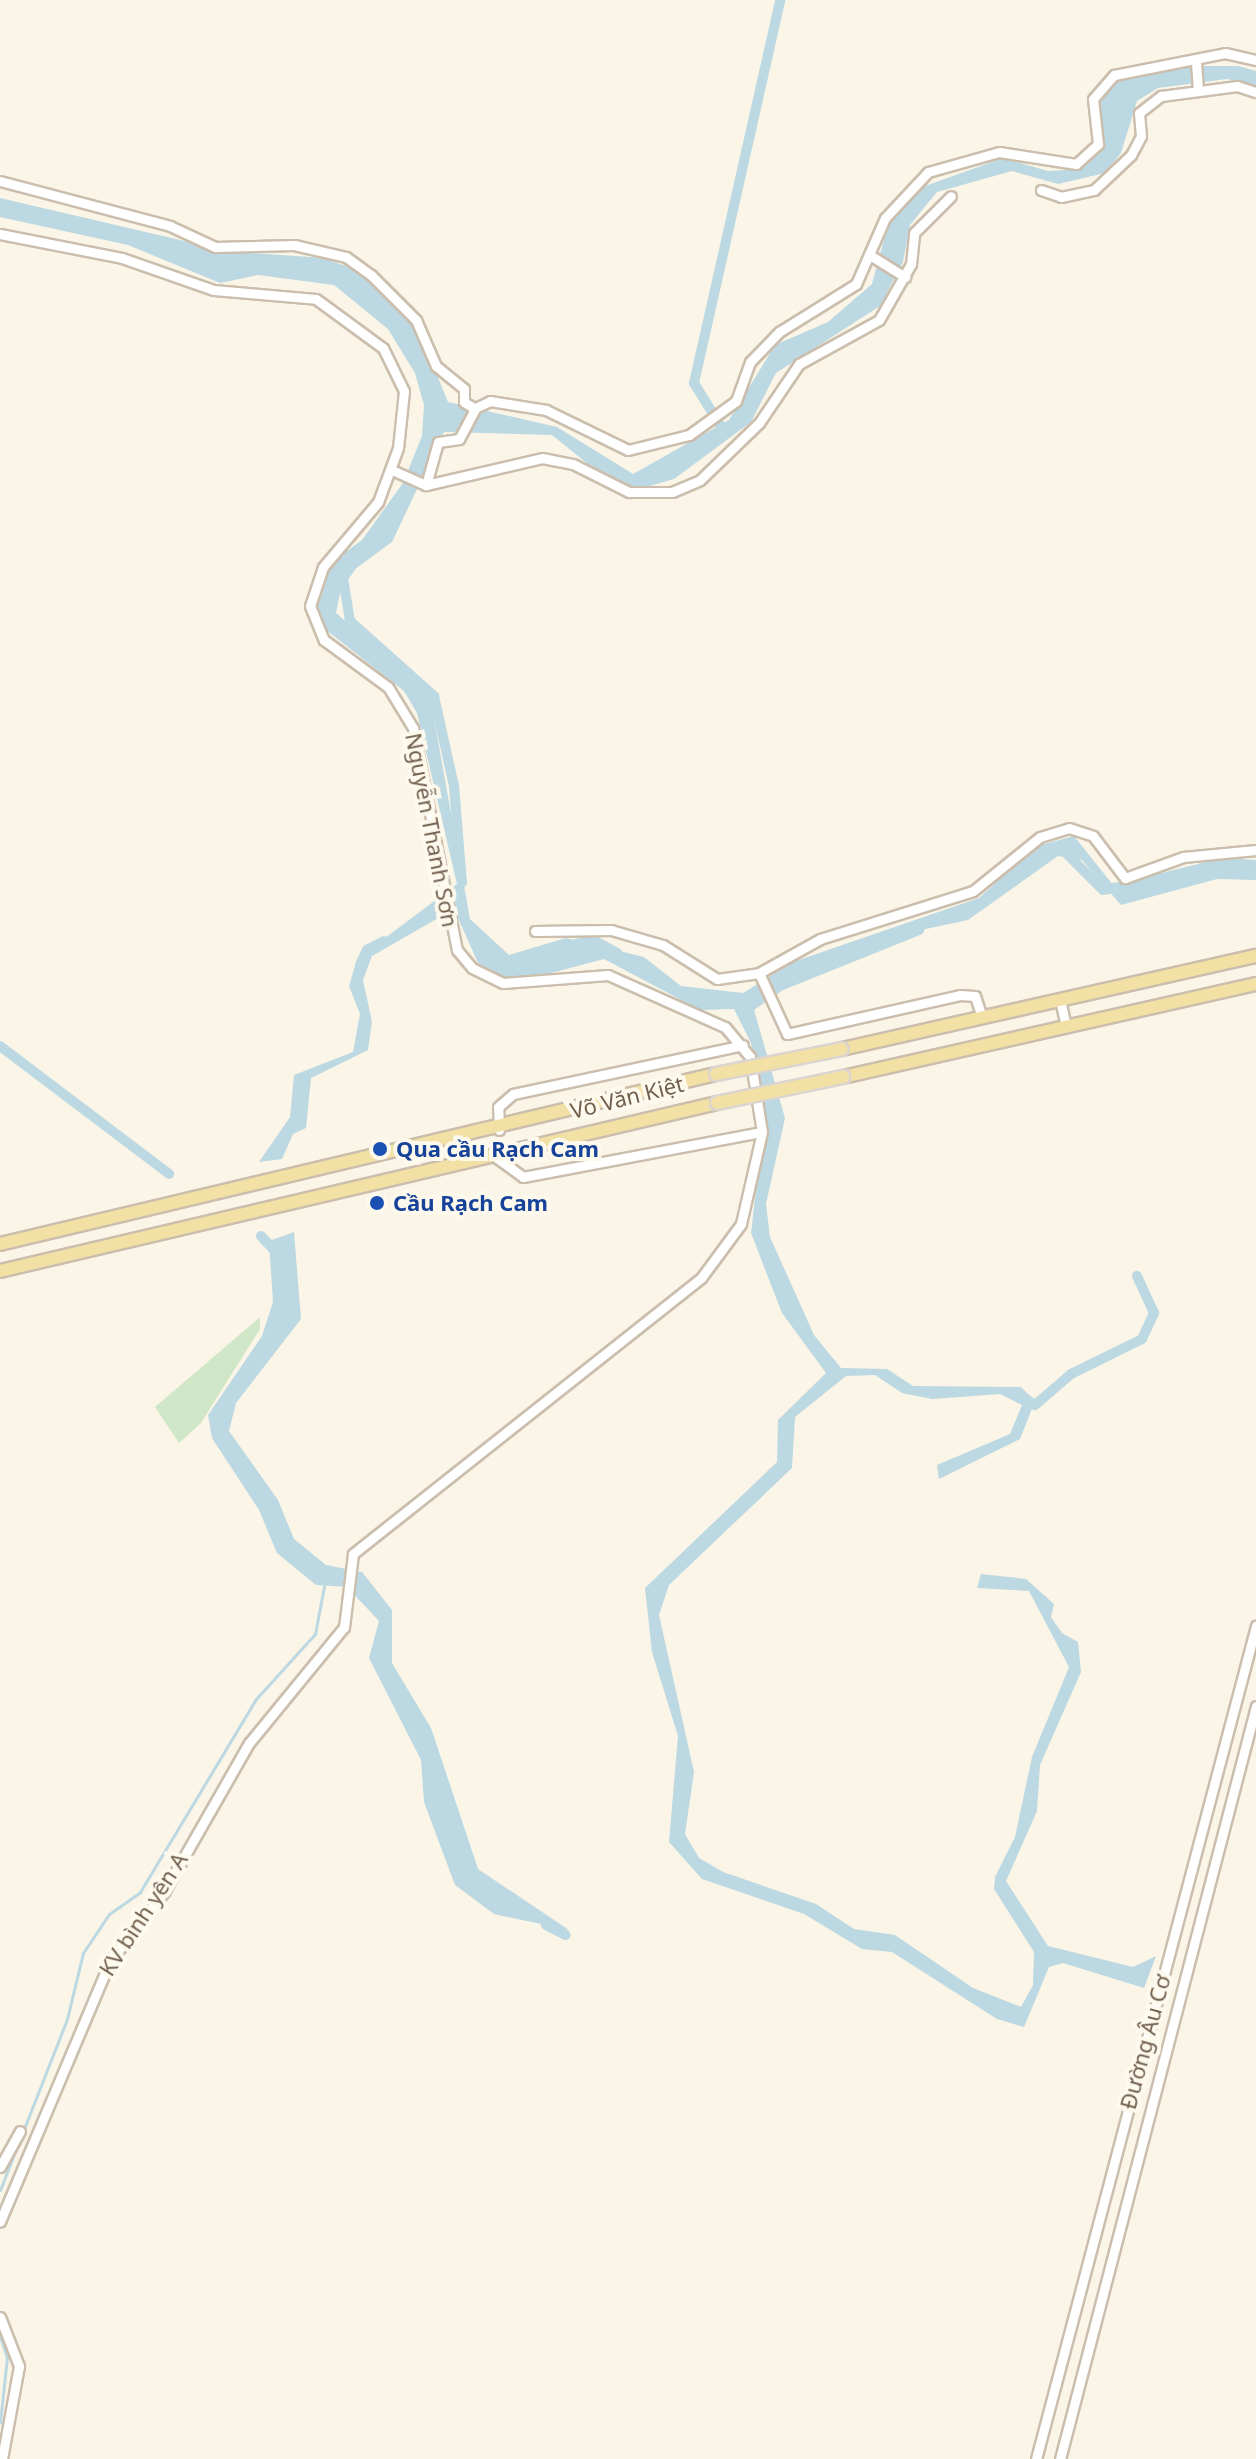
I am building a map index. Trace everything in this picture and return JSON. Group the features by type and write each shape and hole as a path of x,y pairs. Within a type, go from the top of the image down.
{"main road":[{"name":"Võ Văn Kiệt","path":"0,1244 499,1130 716,1074 842,1049 1256,956"},
{"name":"Võ Văn Kiệt","path":"0,1271 497,1158 717,1103 1256,984"},
{"path":"54,1232 57,1257"}],"street":[{"path":"424,485 438,442 461,436 474,409 490,401 546,410 628,450 665,445 716,418 740,395 759,351 795,321 846,293 877,259 885,218 936,167 999,152 1076,164 1098,144 1092,105 1108,78 1137,66 1196,66 1234,52 1256,60"},
{"path":"1196,66 1198,86"},
{"path":"1041,190 1061,197 1094,190 1139,144 1144,107 1198,86 1256,92"},
{"path":"0,181 170,226 215,247 294,245 346,257 416,320 436,366 464,389 464,402 474,409"},
{"path":"392,470 424,485 542,458 573,464 629,492 672,492 716,471 799,364 874,325 902,275 914,233 951,196"},
{"name":"Nguyễn Thanh Sơn","path":"0,234 122,258 214,290 316,299 335,308 373,338 399,372 405,417 392,470 372,512 323,567 310,606 324,640 382,682 408,715 448,890 449,918 457,950 488,978 515,985 578,973 616,977 725,1027 743,1045"},
{"path":"877,259 902,275"},
{"path":"535,931 611,930 663,945 717,979 761,976 820,939 973,891 1040,837 1069,828 1093,836 1125,878 1183,857 1256,850"},
{"path":"761,976 789,1034 960,995 975,996 982,1018"},
{"path":"1060,1000 1066,1027"},
{"path":"497,1158 523,1177 762,1132 755,1075 743,1045 513,1094 498,1107 499,1130"},
{"name":"KV bình yên A","path":"0,2222 110,1961 164,1892 249,1743 340,1634 349,1561 701,1278 741,1224 762,1132"},
{"name":"Đường Âu Cơ","path":"1036,2459 1256,1626"},
{"name":"Đường Âu Cơ","path":"1060,2459 1256,1706"},
{"path":"1124,2122 1146,2127"},
{"path":"0,2167 20,2131"},
{"path":"0,2317 19,2366 2,2459"}],"green space":[{"path":"260,1317 260,1329 201,1423 179,1443 155,1407"}],"water":[{"path":"1172,66 1238,66 1256,71 1256,86 1227,79 1158,88 1137,101 1121,153 1105,173 1058,184 1012,171 937,192 910,225 903,262 880,306 776,373 751,422 674,479 639,489 610,482 552,435 444,432 392,542 343,578 336,613 412,679 428,685 470,919 509,955 566,938 644,957 681,986 743,993 793,962 979,898 1037,846 1074,836 1113,885 1222,858 1256,860 1256,880 1217,879 1121,905 1082,860 1058,856 968,920 893,936 819,965 754,1010 785,1118 766,1204 770,1237 814,1335 841,1368 887,1369 913,1386 1021,1387 1035,1401 1020,1439 939,1479 937,1465 1010,1434 1022,1405 1000,1394 932,1399 902,1393 875,1375 846,1376 795,1417 792,1468 669,1585 659,1615 694,1772 685,1834 699,1858 723,1872 816,1904 854,1929 895,1935 973,1988 1021,2007 1033,1985 1034,1952 994,1889 995,1877 1015,1837 1032,1757 1069,1667 1029,1591 977,1588 981,1574 1026,1579 1054,1604 1051,1617 1062,1633 1078,1642 1081,1672 1040,1765 1037,1811 1006,1881 1048,1946 1133,1967 1156,1956 1144,1988 1063,1963 1049,1967 1024,2027 997,2019 892,1952 862,1949 804,1914 702,1879 669,1842 678,1736 652,1652 645,1588 777,1462 778,1420 826,1373 782,1313 751,1233 764,1120 751,1043 734,1009 700,1010 604,959 521,981 495,974 478,963 454,909 372,956 363,980 372,1022 368,1050 311,1078 306,1128 293,1134 282,1159 259,1162 290,1117 294,1075 353,1052 360,1014 349,986 357,959 457,884 417,713 404,691 321,626 315,597 321,570 362,540 403,483 422,436 424,405 415,373 388,329 334,285 258,275 220,283 128,245 0,217 0,198 227,251 323,258 371,275 415,321 448,402 557,427 633,474 729,420 775,345 828,322 872,284 889,221 914,190 1003,158 1048,171 1081,169 1102,145 1100,98 1112,80"},
{"path":"294,1232 301,1319 236,1403 229,1431 278,1500 294,1539 326,1565 362,1572 392,1610 392,1663 431,1728 478,1869 569,1930 494,1914 455,1885 424,1802 421,1760 369,1658 379,1621 347,1587 316,1585 277,1553 259,1510 212,1438 208,1415 262,1336 273,1302 269,1241"}],"waterway":[{"path":"725,433 694,383 780,0"},
{"path":"351,567 343,578 350,621 434,696 454,786 462,883"},
{"path":"1064,851 1103,890 1120,887"},
{"path":"782,985 919,930"},
{"path":"570,946 591,939 617,953"},
{"path":"360,965 367,950 384,941"},
{"path":"0,1046 169,1174"},
{"path":"261,1236 276,1252"},
{"path":"1023,1397 1035,1405 1071,1374 1142,1339 1154,1313 1137,1276"},
{"path":"0,2190 67,2019 83,1953 109,1914 140,1892 256,1699 315,1634 325,1581"},
{"path":"546,1925 566,1935"},
{"path":"0,2336 7,2357 0,2423"}],"place":[{"name":"Qua cầu Rạch Cam","path":"380,1149"},
{"name":"Cầu Rạch Cam","path":"377,1203"}]}
